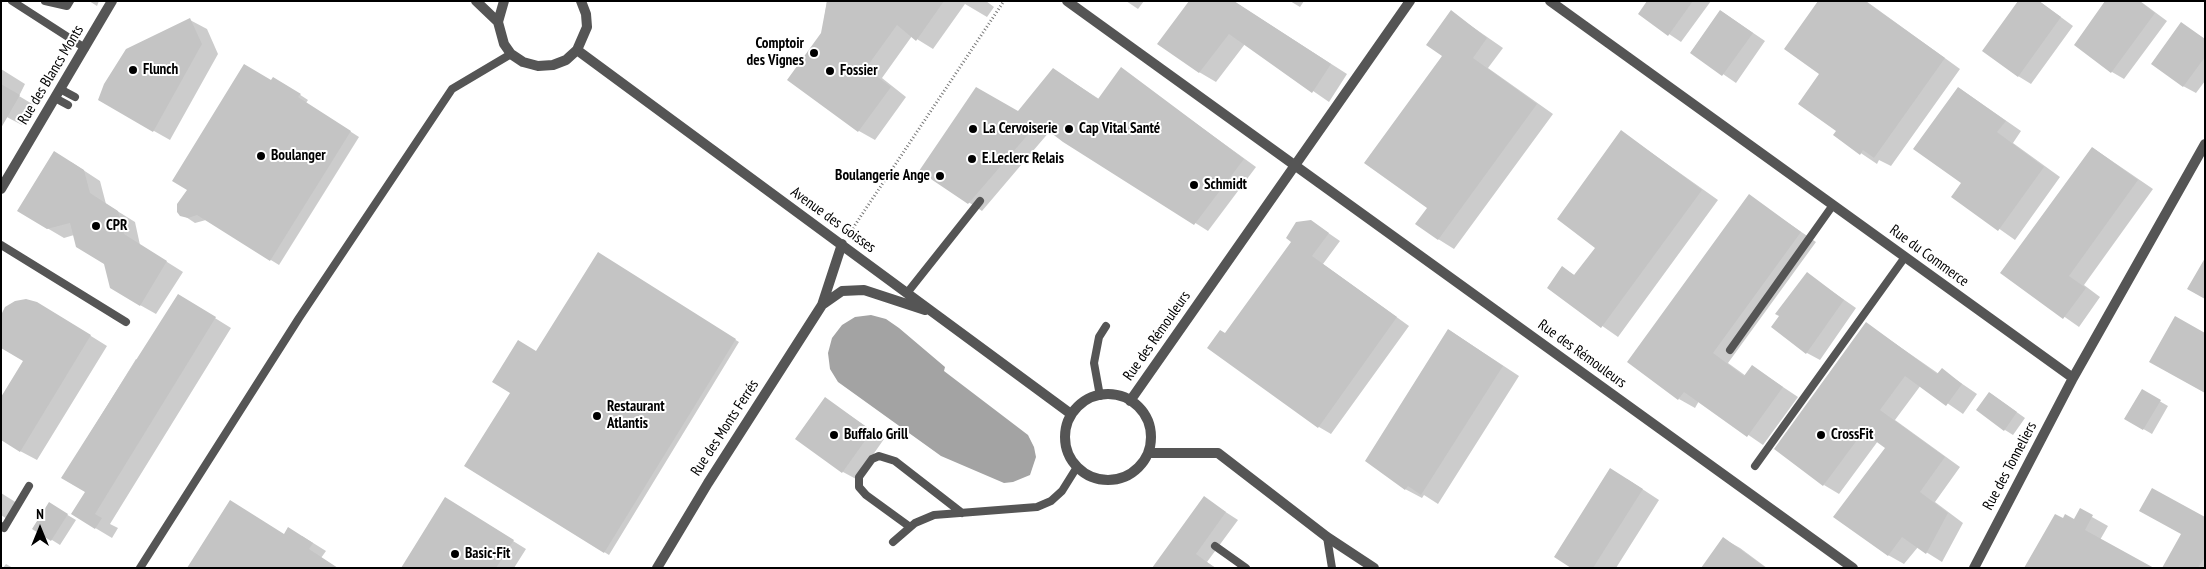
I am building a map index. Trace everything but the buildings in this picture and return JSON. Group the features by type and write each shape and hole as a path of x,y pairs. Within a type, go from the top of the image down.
{"street":[{"name":"Rue des Blancs Monts","path":"1,189 112,1"},
{"path":"476,1 498,22"},
{"path":"504,1 500,8 498,22 502,39 511,54 523,62 538,66 553,65 566,60 577,50 586,27 582,2"},
{"path":"1067,1 1294,165"},
{"name":"Rue des Rémouleurs","path":"1130,400 1410,1"},
{"name":"Rue du Commerce","path":"1550,1 2073,378"},
{"name":"Avenue des Goisses","path":"577,50 1071,414"},
{"path":"2073,378 2205,144"},
{"name":"Rue des Rémouleurs","path":"1294,165 1853,568"},
{"name":"Rue des Monts Ferrés","path":"656,568 822,305 842,244"},
{"name":"Rue des Monts Ferrés","path":"822,305 842,290 864,290 937,315"},
{"name":"Rue des Tonneliers","path":"1974,568 2073,378"},
{"path":"1100,396 1120,396 1130,400 1146,418 1150,441 1148,453 1140,465 1129,474 1116,479 1102,480 1088,476 1068,456 1065,442 1066,427 1071,414 1081,403 1100,396"},
{"path":"1148,453 1218,453 1327,536 1374,568"}],"lane":[{"path":"12,1 85,48"},
{"path":"45,1 67,6 70,1"},
{"path":"140,568 299,318 452,89 511,54"},
{"path":"58,93 75,97"},
{"path":"58,93 68,105"},
{"path":"907,293 980,200"},
{"path":"1730,350 1833,205"},
{"path":"1,245 126,322"},
{"path":"1755,466 1905,257"},
{"path":"1100,396 1094,363 1099,337 1106,326"},
{"path":"910,527 866,496 859,487 859,477 872,459 880,456 895,461 962,512"},
{"path":"893,542 910,527 934,514 1037,507 1051,501 1062,491 1077,467"},
{"path":"1,526 4,528 29,486"},
{"path":"1327,536 1331,566"},
{"path":"1215,546 1246,568"}],"path":[{"path":"842,244 1004,1"}],"shaded area":[{"path":"871,315 886,319 899,328 945,367 944,371 1028,435 1034,447 1036,457 1030,475 1013,482 1004,483 941,456 838,382 830,369 828,353 832,338 842,325 855,317"}],"place":[{"name":"Comptoir des Vignes","path":"814,53"},
{"name":"Flunch","path":"133,70"},
{"name":"Fossier","path":"830,71"},
{"name":"La Cervoiserie","path":"973,129"},
{"name":"Cap Vital Santé","path":"1069,129"},
{"name":"Boulanger","path":"261,156"},
{"name":"E.Leclerc Relais","path":"972,159"},
{"name":"Boulangerie Ange","path":"940,176"},
{"name":"Schmidt","path":"1194,185"},
{"name":"CPR","path":"96,226"},
{"name":"Restaurant Atlantis","path":"597,416"},
{"name":"Buffalo Grill","path":"834,435"},
{"name":"CrossFit","path":"1821,435"},
{"name":"Basic-Fit","path":"455,554"}]}
